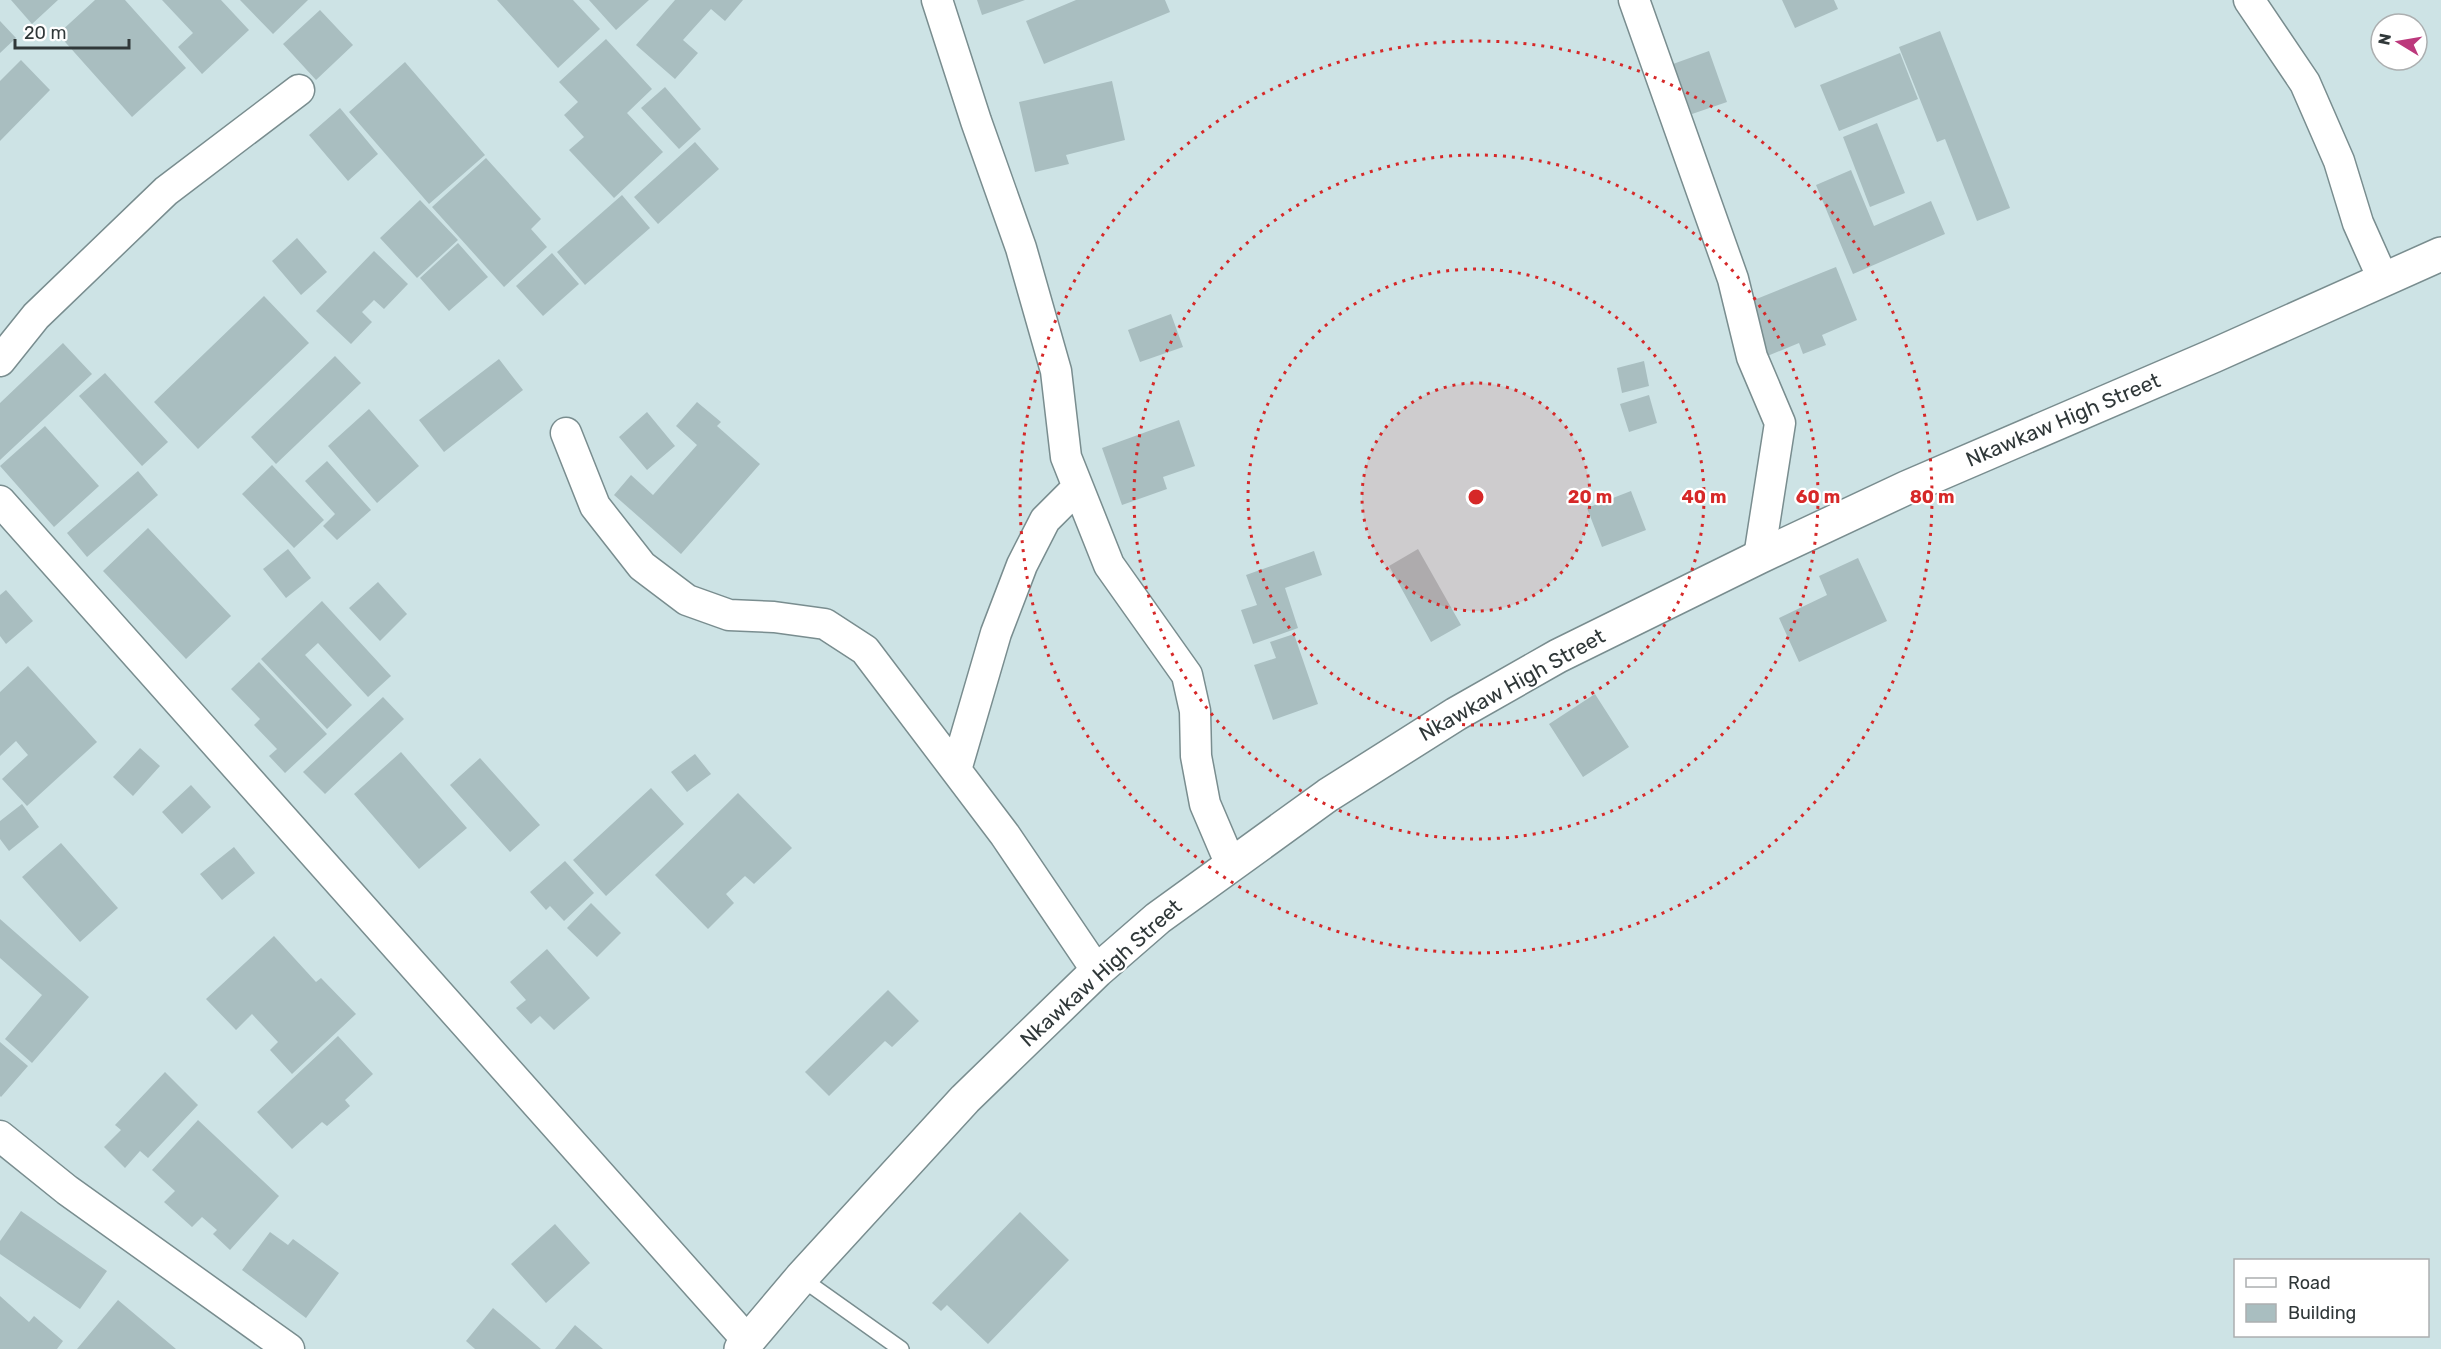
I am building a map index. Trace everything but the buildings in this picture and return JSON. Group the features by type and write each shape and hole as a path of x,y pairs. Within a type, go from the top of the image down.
{"main road":[{"name":"Nkawkaw High Street","path":"744,1345 801,1278 964,1099 1096,972 1158,918 1328,795 1456,714 1558,656 1759,556 1906,488 2213,356 2441,254"}],"street":[{"path":"937,0 976,121 1021,248 1050,349 1056,371 1066,457 1109,565 1187,675 1195,711 1196,756 1205,804 1231,865"},
{"path":"1634,0 1733,279 1752,357 1780,423 1759,556"},
{"path":"2249,0 2305,83 2339,161 2358,223 2383,279"},
{"path":"0,361 36,316 166,191 299,90"},
{"path":"566,433 595,506 642,566 687,600 729,615 774,617 825,624 865,650 1005,835 1096,972"},
{"path":"956,770 996,633 1022,565 1045,520 1078,487"},
{"path":"0,501 744,1345"},
{"path":"0,1136 67,1190 289,1349"}],"lane":[{"path":"801,1278 901,1349"}]}
